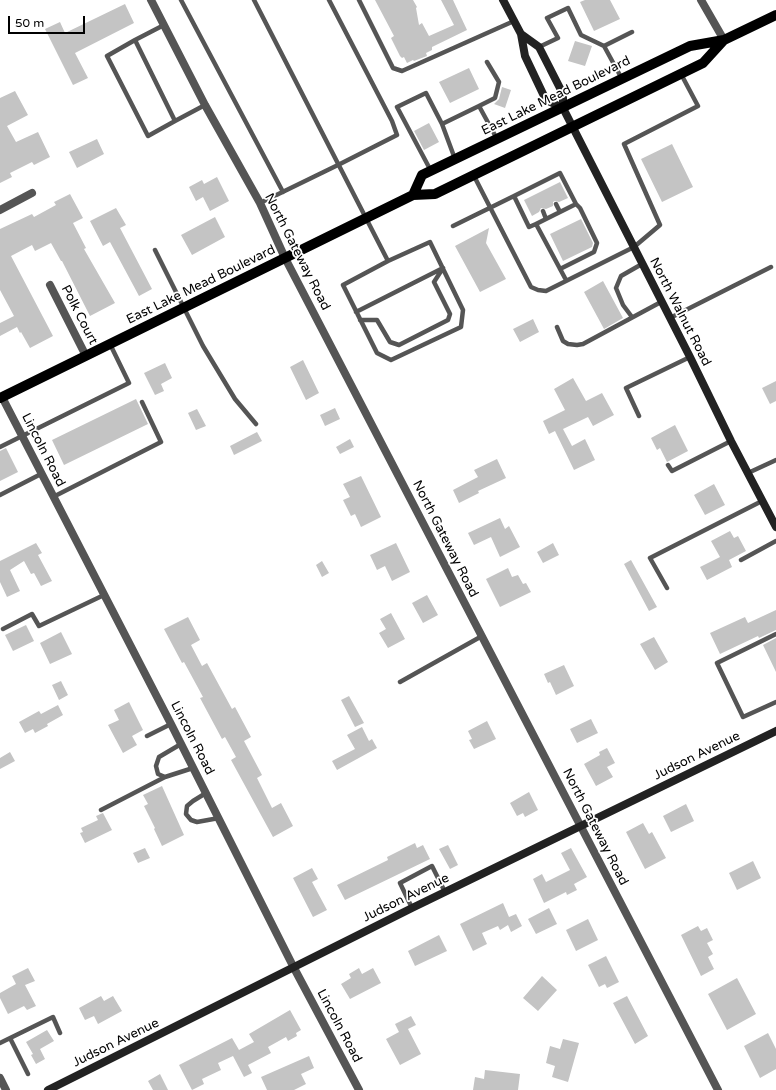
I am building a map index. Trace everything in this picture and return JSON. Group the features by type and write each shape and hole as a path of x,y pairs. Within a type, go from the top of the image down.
{"main road":[{"name":"East Lake Mead Boulevard","path":"413,195 422,175 690,46 724,40 776,15"},
{"name":"East Lake Mead Boulevard","path":"1,398 413,195 435,194 574,127 703,63 724,40"}],"street":[{"name":"North Gateway Road","path":"151,0 205,105 260,203 285,258 718,1090"},
{"name":"North Walnut Road","path":"503,0 521,34 525,56 544,96 548,101 563,108"},
{"path":"701,0 724,40"},
{"name":"North Walnut Road","path":"521,34 539,47 563,94 563,108 776,527"},
{"path":"0,210 32,193"},
{"name":"Polk Court","path":"50,285 86,356"},
{"name":"Lincoln Road","path":"1,398 42,474 171,724 294,968 359,1090"},
{"name":"Judson Avenue","path":"48,1090 412,908 776,731"},
{"path":"0,1078 6,1090"}],"lane":[{"path":"181,0 284,192"},
{"path":"254,0 340,164 388,269"},
{"path":"260,203 397,135 392,121 329,0"},
{"path":"359,0 393,68 402,71 514,21"},
{"path":"539,47 558,38 547,18 568,8 581,35 604,46 622,79"},
{"path":"164,25 107,56 148,136 205,105"},
{"path":"604,46 632,32"},
{"path":"135,40 175,121"},
{"path":"442,124 494,98 499,82 487,62"},
{"path":"474,176 532,287 538,290 546,291 634,247 660,225 624,144 698,106 681,74"},
{"path":"431,171 397,107 426,93 442,124 455,159"},
{"path":"479,106 497,139"},
{"path":"453,226 560,173 576,204 580,208 597,244 594,252 560,269"},
{"path":"545,181 548,187"},
{"path":"531,188 534,194"},
{"path":"514,196 529,227 576,204"},
{"path":"556,204 560,212"},
{"path":"542,211 546,219"},
{"path":"536,224 566,280"},
{"path":"430,242 464,310 461,327 391,360 377,353 343,285 386,262 430,242"},
{"path":"155,250 203,346 235,399 256,424"},
{"path":"400,256 403,261"},
{"path":"632,317 623,305 616,288 621,276 642,264"},
{"path":"670,318 771,267"},
{"path":"356,312 399,287 443,268"},
{"path":"360,320 377,320 390,342 399,345 448,320 450,314 434,282 443,268"},
{"path":"370,270 374,276"},
{"path":"557,327 563,341 568,344 577,345 588,342 661,302"},
{"path":"0,447 129,383 110,344"},
{"path":"640,416 626,388 690,357"},
{"path":"53,497 161,442 142,402"},
{"path":"668,465 672,471 731,441"},
{"path":"748,473 776,460"},
{"path":"0,495 42,474"},
{"path":"666,588 650,558 762,501"},
{"path":"741,560 776,541"},
{"path":"3,629 32,614 39,626 104,594"},
{"path":"776,634 717,663 743,718 776,702"},
{"path":"400,682 482,636"},
{"path":"147,736 171,724"},
{"path":"165,776 158,774 156,766 159,757 181,744"},
{"path":"101,810 165,776 193,768"},
{"path":"206,793 193,800 187,806 186,814 191,820 197,822 219,818"},
{"path":"412,908 400,883 432,866 445,892"},
{"path":"0,1043 53,1017 60,1033"},
{"path":"10,1038 28,1074"}],"building":[{"path":"375,0 413,0 417,7 419,25 422,23 429,36 454,25 441,0 453,0 467,30 432,47 432,50 426,53 427,56 407,63 404,57 402,58 400,56 391,38 394,36"},
{"path":"585,0 610,0 620,19 594,31 580,2"},
{"path":"125,4 134,23 75,53 88,78 73,85 45,29 60,22 65,33"},
{"path":"575,41 592,46 585,66 568,61"},
{"path":"469,68 479,89 450,103 439,82"},
{"path":"502,87 511,90 505,108 494,104 499,99"},
{"path":"15,91 28,115 7,126 16,142 38,132 50,157 34,165 32,162 10,173 12,177 0,183 0,98"},
{"path":"429,123 439,142 424,150 414,131"},
{"path":"97,139 104,154 77,168 69,152"},
{"path":"672,144 693,187 662,202 641,159"},
{"path":"217,177 229,201 210,211 203,197 196,201 189,187 202,180 204,184"},
{"path":"560,182 568,198 559,202 553,202 553,206 546,209 541,208 539,212 532,216 524,200"},
{"path":"70,194 83,218 73,223 86,248 84,249 115,303 90,316 62,261 51,243 35,251 32,245 11,256 53,336 30,348 17,327 0,336 0,323 14,316 0,290 0,229 32,214 34,217 56,205 54,202"},
{"path":"116,208 126,225 120,228 152,289 139,296 110,242 103,246 90,221"},
{"path":"215,217 225,237 192,255 181,235"},
{"path":"581,219 593,243 592,247 563,261 550,234"},
{"path":"489,228 486,243 506,279 480,292 455,246"},
{"path":"603,281 623,318 604,329 584,292"},
{"path":"533,319 539,332 520,342 513,329"},
{"path":"303,360 319,393 306,400 290,367"},
{"path":"165,363 172,378 161,384 164,391 155,395 144,373"},
{"path":"573,378 586,401 602,393 614,415 593,426 588,417 563,429 572,446 585,439 595,460 574,470 555,431 549,434 543,421 565,410 554,389"},
{"path":"776,381 776,401 770,404 762,388"},
{"path":"136,399 148,424 64,465 52,440"},
{"path":"335,408 340,419 325,426 320,415"},
{"path":"197,409 206,426 196,430 188,413"},
{"path":"675,425 688,451 667,462 660,448 657,450 651,438"},
{"path":"257,432 262,441 234,455 230,446"},
{"path":"350,439 354,447 340,454 336,447"},
{"path":"6,448 18,472 0,481 0,451"},
{"path":"497,459 506,478 478,491 479,493 459,503 453,490 478,477 474,470"},
{"path":"361,476 381,517 361,527 355,514 351,516 343,500 350,497 343,484"},
{"path":"714,484 725,505 705,515 694,495"},
{"path":"500,518 505,529 509,526 520,547 500,557 491,537 474,545 468,533"},
{"path":"730,531 734,538 738,536 746,551 729,560 732,567 707,580 700,567 720,557 711,541"},
{"path":"36,543 42,553 38,555 52,581 41,586 34,573 31,574 24,561 10,570 20,591 7,597 0,582 0,561"},
{"path":"396,543 410,572 392,581 385,566 377,570 370,555"},
{"path":"553,543 559,555 543,563 537,552"},
{"path":"631,560 657,607 649,611 624,564"},
{"path":"322,561 329,573 322,577 316,565"},
{"path":"508,568 512,577 518,575 523,584 526,583 531,592 500,607 486,579"},
{"path":"427,595 438,615 423,623 412,603"},
{"path":"776,610 776,630 759,638 758,636 720,654 710,633 745,617 748,623"},
{"path":"391,613 405,639 388,648 379,633 386,629 380,619"},
{"path":"188,617 200,640 191,645 202,666 207,663 232,709 235,707 251,737 244,741 262,775 257,778 272,808 281,803 293,826 273,837 231,760 236,757 225,737 222,739 200,698 203,697 184,662 182,663 164,629"},
{"path":"26,625 34,641 13,651 5,635"},
{"path":"61,632 72,654 50,664 40,643"},
{"path":"654,637 668,662 655,670 640,644"},
{"path":"776,638 776,672 763,645"},
{"path":"564,665 574,686 556,695 550,682 548,683 544,674"},
{"path":"61,681 68,695 59,700 52,685"},
{"path":"349,696 364,723 355,727 341,700"},
{"path":"129,702 143,730 132,736 137,745 123,753 108,725 119,720 114,710"},
{"path":"58,705 63,715 35,733 33,729 25,733 19,722 39,711 41,714"},
{"path":"591,719 598,733 577,743 570,729"},
{"path":"487,721 496,739 474,749 469,740 472,739 468,731"},
{"path":"362,727 369,741 372,739 377,748 337,770 332,761 355,749 347,735"},
{"path":"607,748 615,763 607,767 613,777 596,786 584,764 600,755 599,752"},
{"path":"10,752 15,761 0,769 0,758"},
{"path":"162,786 184,835 162,846 144,806 148,804 143,795"},
{"path":"529,792 538,810 525,817 523,813 517,816 510,803"},
{"path":"686,804 694,821 671,832 663,816"},
{"path":"103,813 112,830 85,843 80,833 83,832 81,828 98,820 96,816"},
{"path":"643,823 649,834 652,832 666,858 645,869 626,832"},
{"path":"415,843 417,848 423,845 430,859 345,900 337,885 388,860 387,857"},
{"path":"448,845 458,865 450,869 439,849"},
{"path":"145,848 150,858 138,863 133,853"},
{"path":"571,848 587,877 574,884 577,890 567,895 566,892 544,903 533,879 542,874 546,882 570,870 561,853"},
{"path":"753,861 761,878 737,890 729,873"},
{"path":"312,868 318,879 312,882 327,910 313,917 293,878"},
{"path":"503,903 509,917 516,914 522,926 511,932 508,925 500,930 498,926 482,933 487,944 473,951 460,924"},
{"path":"549,908 557,924 536,934 528,919"},
{"path":"588,919 598,940 576,951 566,930"},
{"path":"698,926 701,931 707,928 713,940 707,943 713,954 708,957 714,969 701,976 681,935"},
{"path":"439,935 447,951 415,966 408,951"},
{"path":"606,956 619,982 607,988 605,984 599,987 588,965"},
{"path":"28,968 35,981 25,985 36,1006 27,1010 24,1006 8,1014 0,998 0,993 16,984 12,976"},
{"path":"359,968 362,974 373,968 381,983 350,999 341,984 351,978 349,974"},
{"path":"542,976 557,990 538,1011 523,998"},
{"path":"737,978 756,1014 727,1030 708,994"},
{"path":"101,996 104,1001 113,996 122,1011 98,1024 94,1016 85,1020 79,1008"},
{"path":"627,996 648,1036 635,1044 613,1003"},
{"path":"290,1010 301,1030 296,1033 297,1036 288,1041 286,1037 268,1047 271,1053 248,1065 252,1073 244,1077 233,1056 218,1063 221,1070 202,1079 204,1084 192,1090 179,1065 232,1038 239,1050 254,1042 249,1034"},
{"path":"411,1016 416,1025 408,1029 421,1054 400,1065 386,1039 399,1032 395,1024"},
{"path":"47,1030 54,1041 40,1049 45,1059 36,1064 31,1055 33,1054 26,1042"},
{"path":"768,1033 776,1049 776,1069 760,1078 744,1046"},
{"path":"563,1039 579,1043 568,1082 552,1077 555,1066 546,1063 550,1046 560,1049"},
{"path":"309,1056 314,1068 301,1074 306,1084 294,1090 267,1090 261,1077"},
{"path":"485,1070 520,1074 518,1090 473,1090 475,1077 484,1079"},
{"path":"160,1074 168,1090 153,1090 148,1081"}]}
